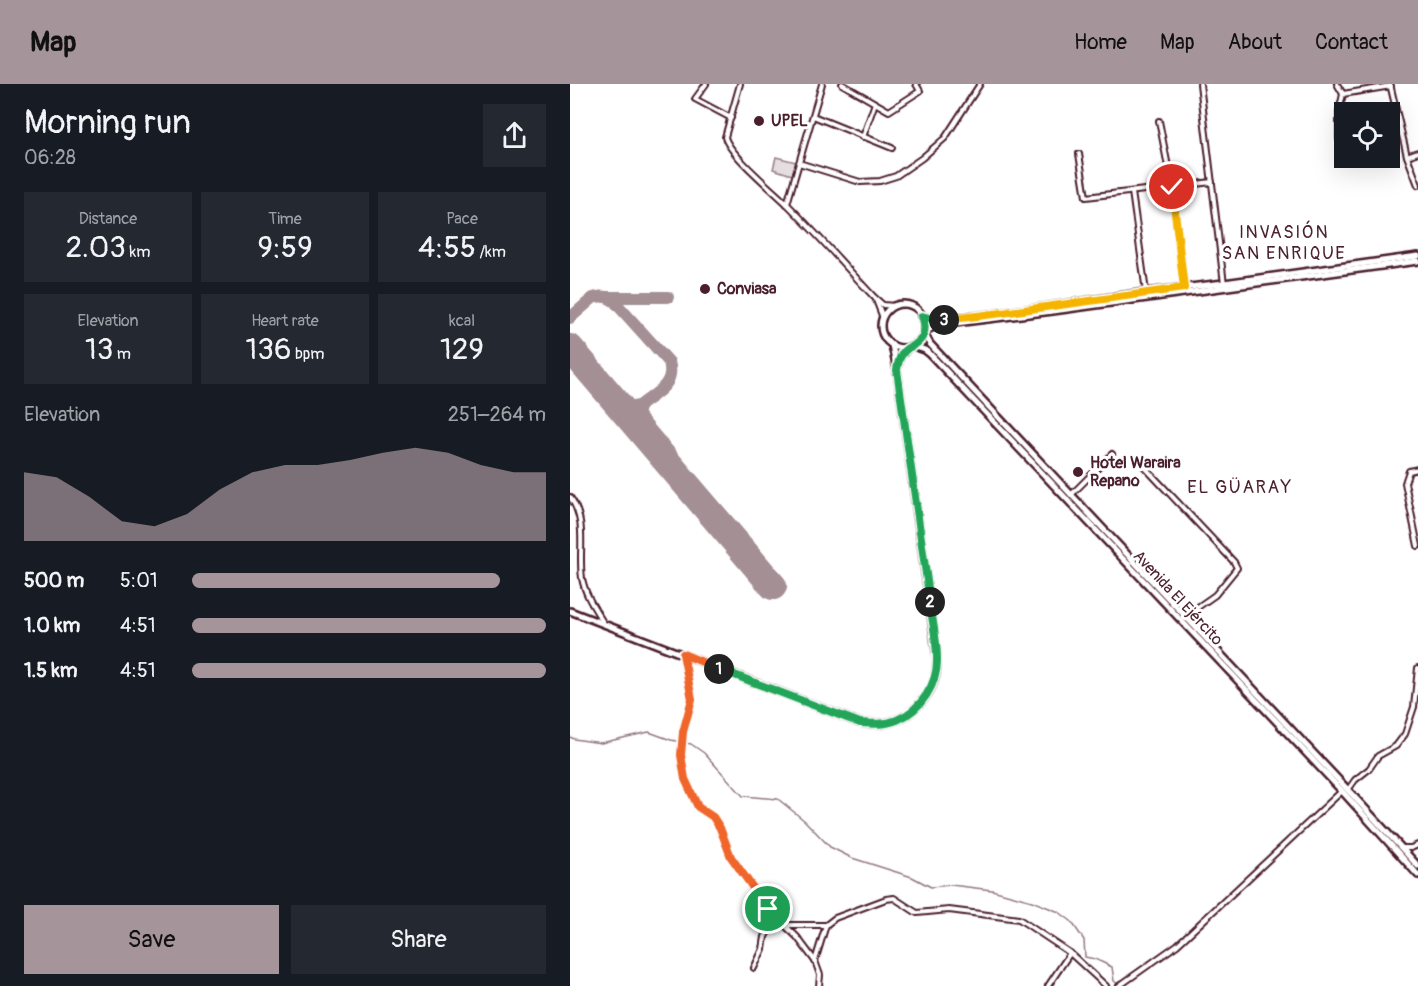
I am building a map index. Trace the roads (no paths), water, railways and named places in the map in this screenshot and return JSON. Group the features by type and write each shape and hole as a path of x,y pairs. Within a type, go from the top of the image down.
{"street":[{"path":"706,84 695,99 731,118"},
{"path":"740,84 725,137 729,145 883,305 908,305 922,316 925,323 924,332 920,340 899,360 897,370"},
{"path":"787,204 822,84"},
{"path":"842,84 889,111 920,91 916,84"},
{"path":"799,163 860,182 880,181 896,176 945,138 980,84"},
{"path":"1200,84 1224,286"},
{"path":"1337,84 1343,94 1341,102"},
{"path":"1343,94 1390,85 1407,156 1418,185"},
{"path":"862,137 875,103"},
{"path":"813,116 892,148"},
{"path":"1159,121 1172,187 1184,288"},
{"path":"1407,156 1418,152"},
{"path":"1079,154 1086,198 1212,182"},
{"path":"1132,192 1146,292"},
{"path":"922,316 937,320 1018,311 1146,292 1224,286 1418,256"},
{"path":"924,332 939,325 1418,261"},
{"path":"874,297 883,318 885,338 892,345 902,348 911,347"},
{"path":"883,318 895,306"},
{"name":"Avenida El Ejército","path":"924,332 930,344 1185,616 1345,791 1418,875"},
{"path":"570,610 860,723 878,724 895,721 908,714 920,704 934,681 938,657 892,345"},
{"name":"Avenida El Ejército","path":"911,347 925,350 930,354 1418,866"},
{"path":"1071,495 1112,454"},
{"path":"1137,459 1234,562 1237,568 1215,595 1185,616"},
{"path":"1418,469 1409,471 1405,483 1418,546"},
{"path":"570,497 580,517 584,588 605,624"},
{"path":"683,654 692,699 683,732 681,755 685,779 698,807 713,817 720,828 731,857 768,909 797,937 815,961 820,975 819,986"},
{"path":"1119,986 1177,945 1369,769 1378,756 1396,746 1405,734 1414,707 1418,668"},
{"path":"1401,848 1411,848 1418,844"},
{"path":"815,961 826,925 835,918 894,898 917,914 949,910 1019,919 1070,953 1106,986"},
{"path":"754,968 770,927 778,918"},
{"path":"785,925 826,925"},
{"path":"1048,986 1070,953"}],"waterway":[{"path":"570,737 601,743 649,732 691,744 704,753 743,796 778,799 805,821 830,847 852,858 912,877 931,887 951,885 992,890 1032,901 1059,912 1071,921 1084,940 1085,957 1112,967 1114,981 1119,985"}],"place":[{"name":"UPEL","path":"759,121"},
{"name":"Conviasa","path":"705,289"},
{"name":"Hotel Waraira Repano","path":"1078,472"}],"district":[{"name":"INVASIÓN SAN ENRIQUE","path":"1284,242"},
{"name":"EL GÜARAY","path":"1240,487"}]}
